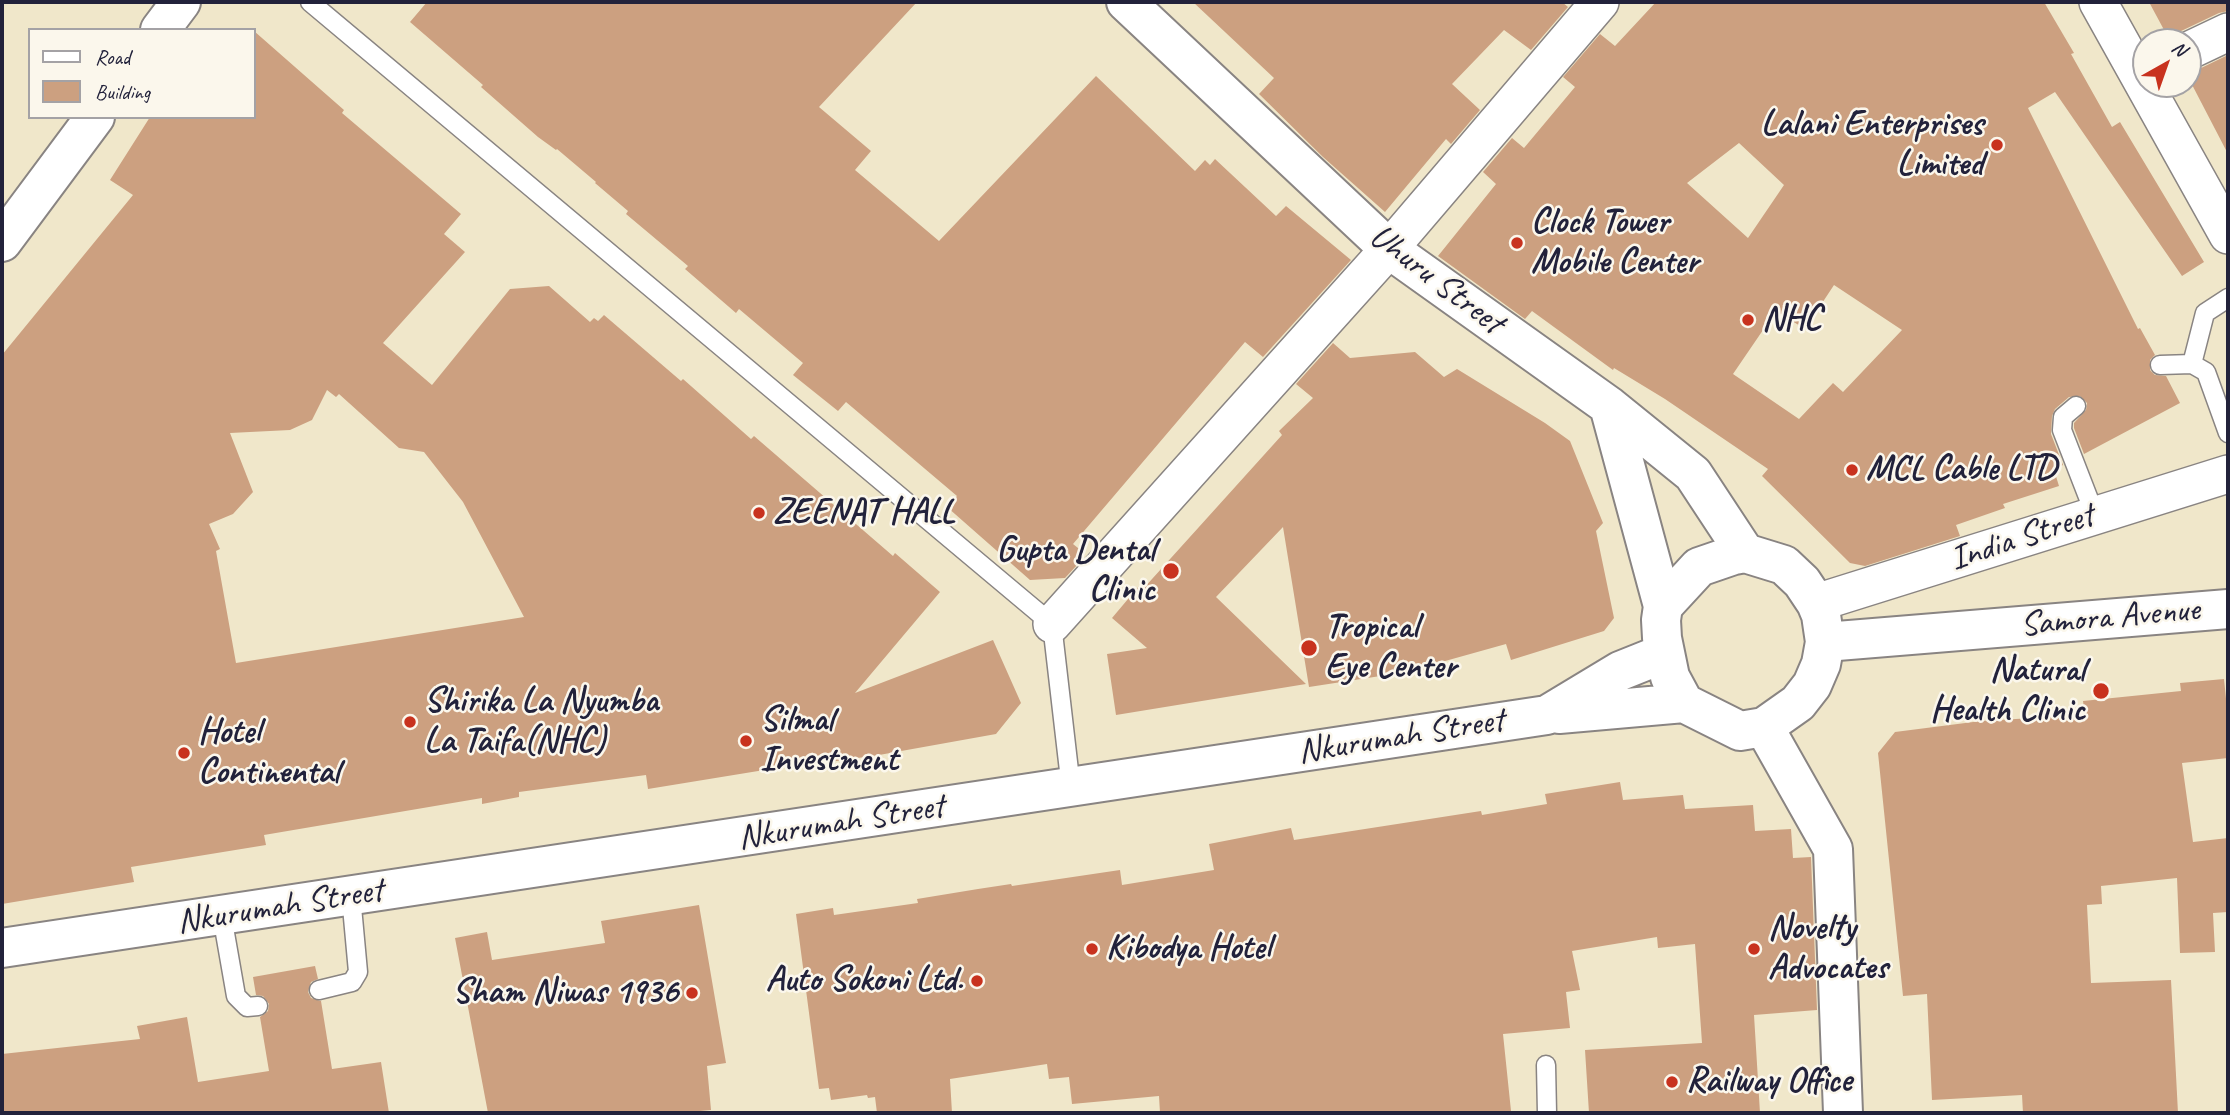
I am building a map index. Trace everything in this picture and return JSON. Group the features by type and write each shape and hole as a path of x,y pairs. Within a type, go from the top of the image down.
{"main road":[{"path":"162,28 181,2"},
{"name":"Uhuru Street","path":"1126,2 1389,249 1609,406 1693,474 1745,553"},
{"path":"2,243 94,119"},
{"path":"1609,406 1663,607 1661,620 1670,677 1684,703"},
{"path":"1547,715 1684,703 1740,732 1764,727 1798,703 1812,685 1821,664 1825,642 1821,615 1802,582 1784,565 1745,553 1699,567 1663,607"},
{"name":"Samora Avenue","path":"1825,642 2228,609"},
{"name":"Nkurumah Street","path":"2,948 1547,715 1620,671 1665,653"},
{"path":"1764,727 1832,849 1843,1113"}],"street":[{"path":"1052,624 1389,249 1600,2"},
{"path":"2098,2 2132,56"},
{"path":"2202,44 2228,32"},
{"path":"2156,98 2228,234"},
{"name":"India Street","path":"1816,603 2228,474"}],"lane":[{"path":"310,2 1052,624 1071,788"},
{"path":"2192,364 2205,313 2228,298"},
{"path":"2160,365 2192,364 2206,372 2228,433"},
{"path":"2076,406 2063,417 2063,430 2095,515"},
{"path":"320,990 352,982 358,972 351,896"},
{"path":"222,916 236,996 247,1007 258,1006"},
{"path":"1546,1065 1547,1113"}],"building":[{"path":"427,2 917,2 819,107 871,151 855,170 939,241 1096,76 1195,171 1205,160 1210,165 1215,159 1276,216 1286,206 1351,260 1263,357 1245,342 1073,544 1083,552 1075,561 1078,564 1065,578 1030,580 947,507 957,496 846,402 838,411 793,375 803,363 739,309 736,313 685,269 688,266 626,214 628,211 596,182 557,149 538,137 410,22"},
{"path":"1193,2 1562,2 1568,7 1531,50 1504,30 1452,84 1480,110 1451,144 1446,139 1385,212 1323,157 1259,94 1274,78"},
{"path":"1656,2 2044,2 2112,127 2120,122 2204,262 2182,276 2055,92 2028,108 2138,329 2140,328 2155,355 2150,360 2150,370 2155,375 2166,376 2180,403 2084,454 2074,423 2086,410 2087,403 2080,396 2069,397 2055,409 2052,416 2051,434 2063,465 2054,470 2059,486 2003,504 2005,508 1956,525 1960,536 1865,566 1850,563 1762,476 1768,469 1665,399 1614,368 1613,370 1532,311 1525,319 1438,256 1496,184 1483,172 1512,138 1524,148 1575,87 1563,77 1600,34 1615,46","holes":["1739,143 1784,185 1748,238 1687,183","1834,285 1902,330 1843,392 1833,383 1799,419 1733,374 1776,311 1805,329"]},
{"path":"2149,2 2228,2 2228,11 2187,28 2163,28"},
{"path":"256,33 344,110 342,113 461,214 444,234 465,252 383,343 432,385 510,289 549,286 590,322 594,318 598,321 604,315 751,439 754,436 893,556 895,553 940,592 855,693 993,640 1021,703 996,734 879,755 801,764 648,789 646,775 519,792 519,797 482,804 482,798 264,835 266,845 131,867 134,882 2,904 2,355 133,195 110,180 149,119 256,119","holes":["327,390 336,397 339,394 399,448 424,452 463,502 524,617 236,663 216,551 220,549 209,524 233,514 253,492 230,433 290,430 312,420"]},
{"path":"2228,55 2228,154 2199,98 2202,98 2202,68"},
{"path":"1333,343 1350,358 1415,352 1444,377 1457,369 1570,441 1603,523 1596,531 1614,618 1604,631 1511,660 1506,644 1438,663 1439,667 1309,687 1283,527 1216,597 1306,684 1116,715 1107,654 1147,648 1112,618 1139,586 1143,589 1282,435 1279,431 1313,398 1296,384"},
{"path":"2224,679 2228,758 2182,763 2193,842 2228,838 2228,912 2213,913 2215,952 2180,953 2177,878 2101,886 2102,904 2087,905 2091,983 2171,980 2178,1113 2023,1113 2022,1095 1932,1100 1927,994 1903,996 1878,753 1895,732 1981,721 2085,715 2083,701 2181,691 2180,683"},
{"path":"1620,782 1623,800 1683,795 1685,809 1753,805 1755,831 1791,829 1793,858 1811,857 1817,1010 1754,1015 1760,1113 1589,1113 1585,1050 1702,1043 1695,944 1658,948 1657,937 1572,951 1580,990 1566,992 1570,1028 1503,1034 1511,1111 1506,1113 1160,1113 1159,1096 1072,1104 1069,1077 1049,1079 1047,1064 950,1079 952,1113 877,1113 875,1097 868,1098 867,1095 831,1100 829,1088 819,1089 796,914 833,908 834,915 918,903 917,899 978,889 1120,870 1122,885 1214,870 1209,844 1291,828 1294,840 1481,811 1482,815 1547,804 1545,794"},
{"path":"699,905 726,1063 707,1066 711,1110 679,1113 488,1113 455,938 487,932 492,960 605,943 601,921"},
{"path":"315,966 318,979 311,982 308,992 311,998 321,1001 332,1069 381,1062 389,1113 2,1113 2,1054 140,1039 137,1026 187,1017 198,1082 269,1071 260,1017 268,1011 269,1004 263,996 256,995 253,977"}],"place":[{"name":"Lalani Enterprises Limited","path":"1997,145"},
{"name":"Clock Tower Mobile Center","path":"1517,243"},
{"name":"NHC","path":"1748,320"},
{"name":"MCL Cable LTD","path":"1852,470"},
{"name":"ZEENAT HALL","path":"759,513"},
{"name":"Gupta Dental Clinic","path":"1171,571"},
{"name":"Tropical Eye Center","path":"1309,648"},
{"name":"Natural Health Clinic","path":"2101,691"},
{"name":"Shirika La Nyumba La Taifa(NHC)","path":"410,722"},
{"name":"Silmal Investment","path":"746,741"},
{"name":"Hotel Continental","path":"184,753"},
{"name":"Kibodya Hotel","path":"1092,949"},
{"name":"Novelty Advocates","path":"1754,949"},
{"name":"Auto Sokoni Ltd.","path":"977,981"},
{"name":"Sham Niwas 1936","path":"692,993"},
{"name":"Railway Office","path":"1672,1082"}]}
